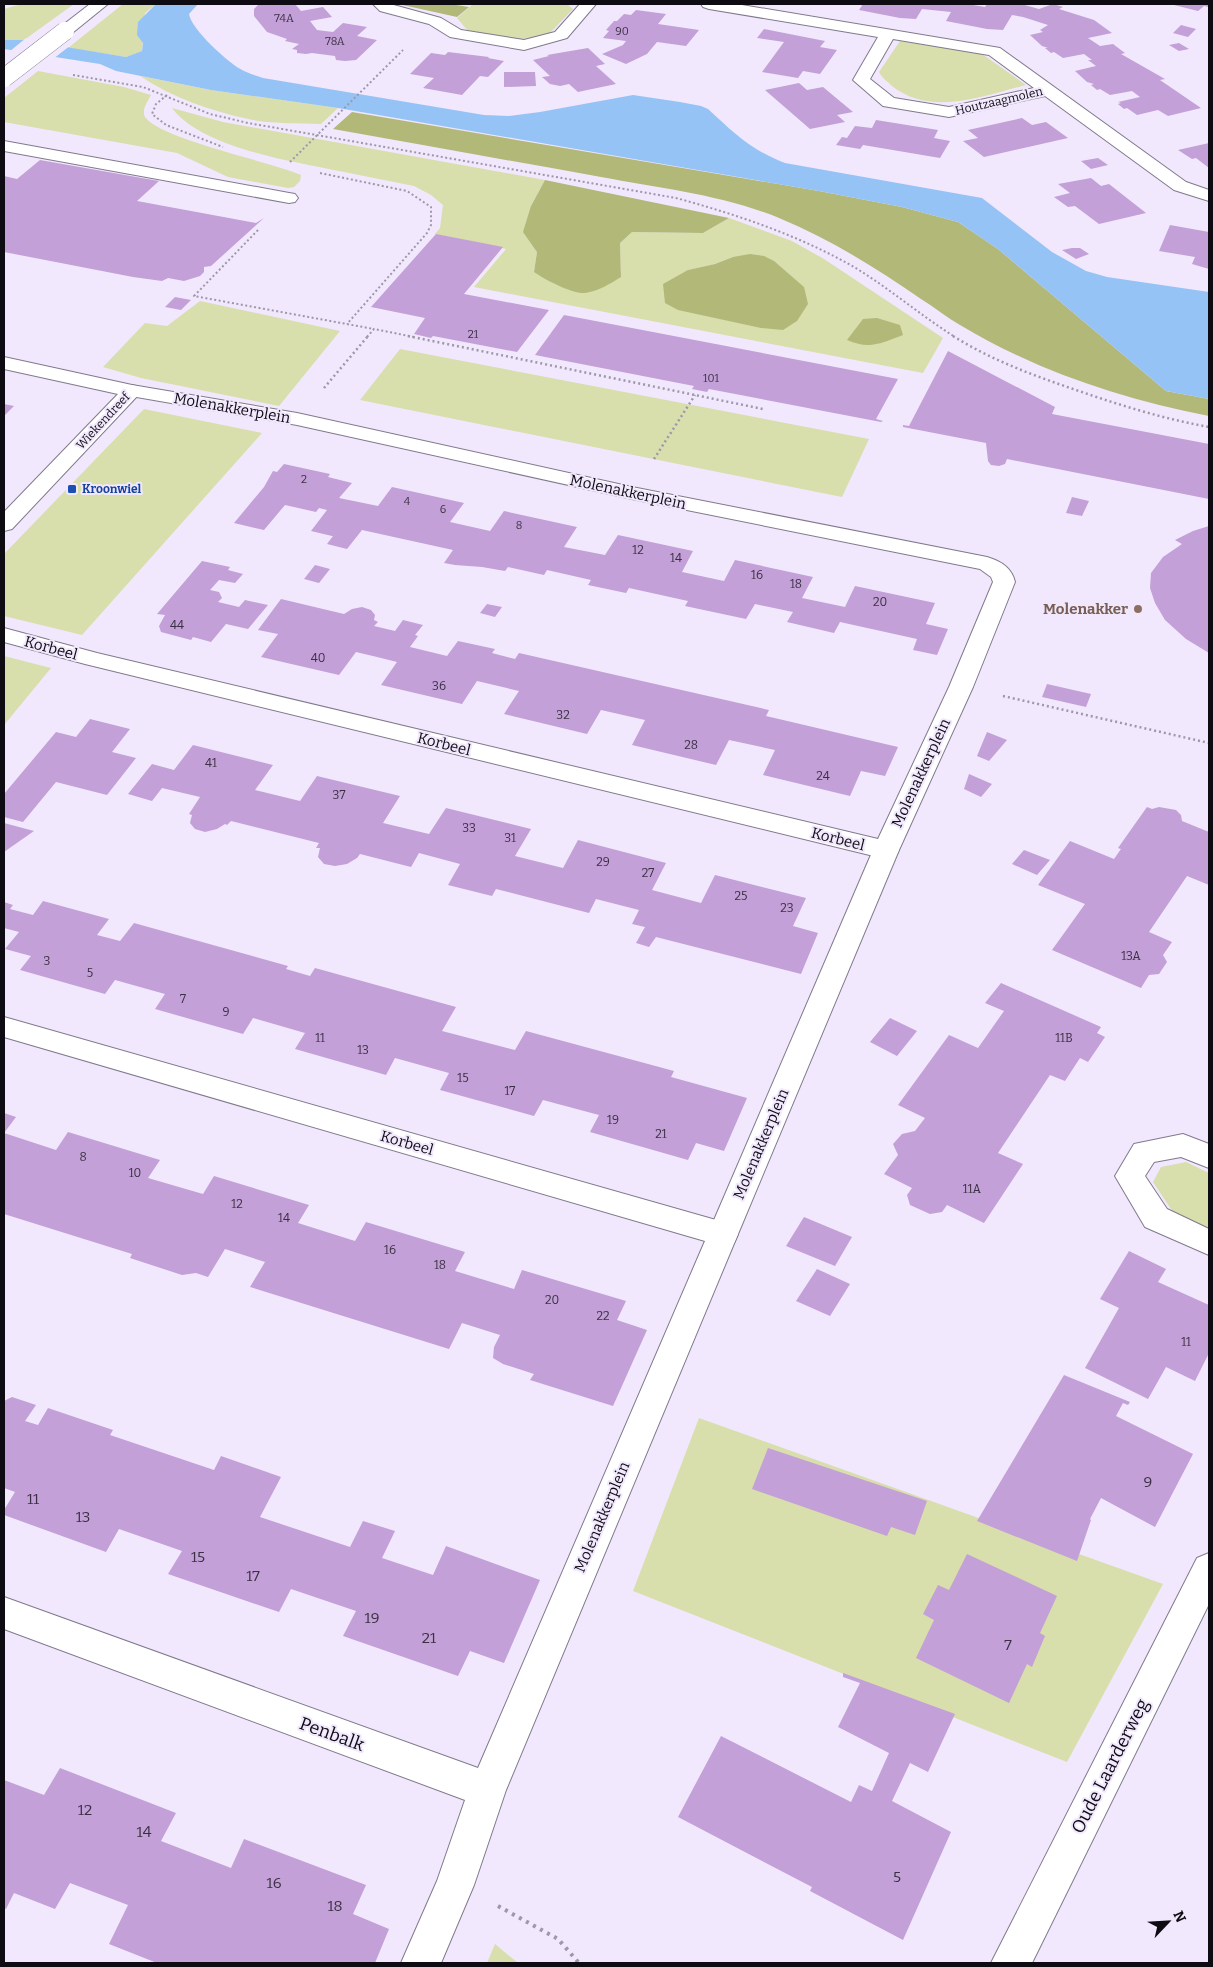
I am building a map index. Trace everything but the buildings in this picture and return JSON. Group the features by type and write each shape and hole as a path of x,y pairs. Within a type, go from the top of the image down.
{"street":[{"path":"4,78 100,4"},
{"path":"381,4 386,8 435,21 456,34 524,45 561,35 588,4"},
{"name":"Houtzaagmolen","path":"709,4 994,51 1180,186 1209,196"},
{"name":"Houtzaagmolen","path":"888,34 861,80 889,102 949,112 1049,90"},
{"path":"4,146 289,198"},
{"name":"Wiekendreef","path":"4,363 132,391"},
{"name":"Molenakkerplein","path":"132,391 297,419 632,493 987,564 1002,574 1004,582 961,687 886,850 487,1790"},
{"name":"Wiekendreef","path":"4,524 132,391"},
{"name":"Korbeel","path":"4,635 93,659 886,850"},
{"name":"Korbeel","path":"4,1027 723,1234"},
{"path":"1209,1158 1183,1146 1144,1152 1130,1176 1156,1218 1209,1243"},
{"name":"Oude Laarderweg","path":"1011,1963 1209,1569"},
{"name":"Penbalk","path":"4,1614 487,1790"},
{"path":"420,1963 455,1885 487,1790"}],"path":[{"path":"69,74 143,87 210,114 248,123 676,198 737,215 795,237 855,268 964,343 1027,374 1111,403 1181,422 1209,427"},
{"path":"287,165 371,82"},
{"path":"314,172 407,191 431,207 431,226 426,233 347,324"},
{"path":"289,198 194,296 374,329 763,409"},
{"path":"297,419 374,329"},
{"path":"632,493 695,395"},
{"path":"961,687 1209,743"},
{"path":"455,1885 558,1939 579,1963"}],"green space":[{"path":"22,4 74,4 24,40 4,40 4,9"},
{"path":"123,4 156,4 145,13 142,51 126,57 68,48"},
{"path":"398,4 450,4 469,7 457,17"},
{"path":"473,4 567,4 573,9 549,34 522,39 469,32 457,18"},
{"path":"900,41 982,54 1026,85 958,101 940,102 923,100 907,95 892,86 879,72"},
{"path":"38,71 124,87 151,95 145,106 144,114 155,125 193,142 301,175 300,181 294,187 288,188 228,177 177,153 4,122 4,98"},
{"path":"140,76 211,90 338,108 321,124 257,121 220,112 192,102 152,84"},
{"path":"172,108 223,122 545,180 531,206 537,252 534,272 621,277 620,243 632,232 703,233 729,218 792,241 824,259 943,338 923,373 474,287 506,249 435,234 440,228 443,205 431,195 414,186 297,163 249,151 225,143 186,122","holes":["733,257 803,287 688,270 715,264"]},
{"path":"352,112 819,191 902,207 958,222 998,249 1166,391 1209,399 1209,416 1112,392 1049,370 955,322 887,276 834,245 798,226 758,210 691,193 333,129"},
{"path":"545,180 729,218 703,233 632,232 620,243 621,277 599,289 579,293 558,286 534,272 537,252 523,232 531,206"},
{"path":"750,254 764,256 774,261 804,287 808,304 797,321 783,330 761,328 678,310 665,303 663,284 688,270"},
{"path":"200,301 340,331 279,406 141,378 103,367 145,323 167,326"},
{"path":"877,318 900,325 903,335 882,343 869,345 862,345 847,340 863,319"},
{"path":"400,349 869,439 842,497 360,400"},
{"path":"144,409 262,433 82,635 4,616 4,554"},
{"path":"4,656 51,668 4,725"},
{"path":"1186,1162 1209,1173 1209,1229 1173,1212 1153,1182 1161,1167"},
{"path":"699,1418 1163,1584 1067,1762 633,1591"},
{"path":"495,1944 518,1963 487,1963"}],"water":[{"path":"156,4 198,4 189,14 203,37 237,67 263,78 484,115 509,116 540,112 633,95 680,102 708,109 753,147 785,163 982,198 1052,252 1086,271 1107,277 1209,292 1209,399 1166,391 998,249 958,222 902,207 819,191 338,108 211,90 116,71 100,64 4,49 4,40 24,40 126,57 142,51 143,43 137,35 138,22"}],"pier":[{"path":"26,38 71,45 53,59 9,52"}],"place":[{"name":"Kroonwiel","path":"72,489"},
{"name":"Molenakker","path":"1138,609"}]}
